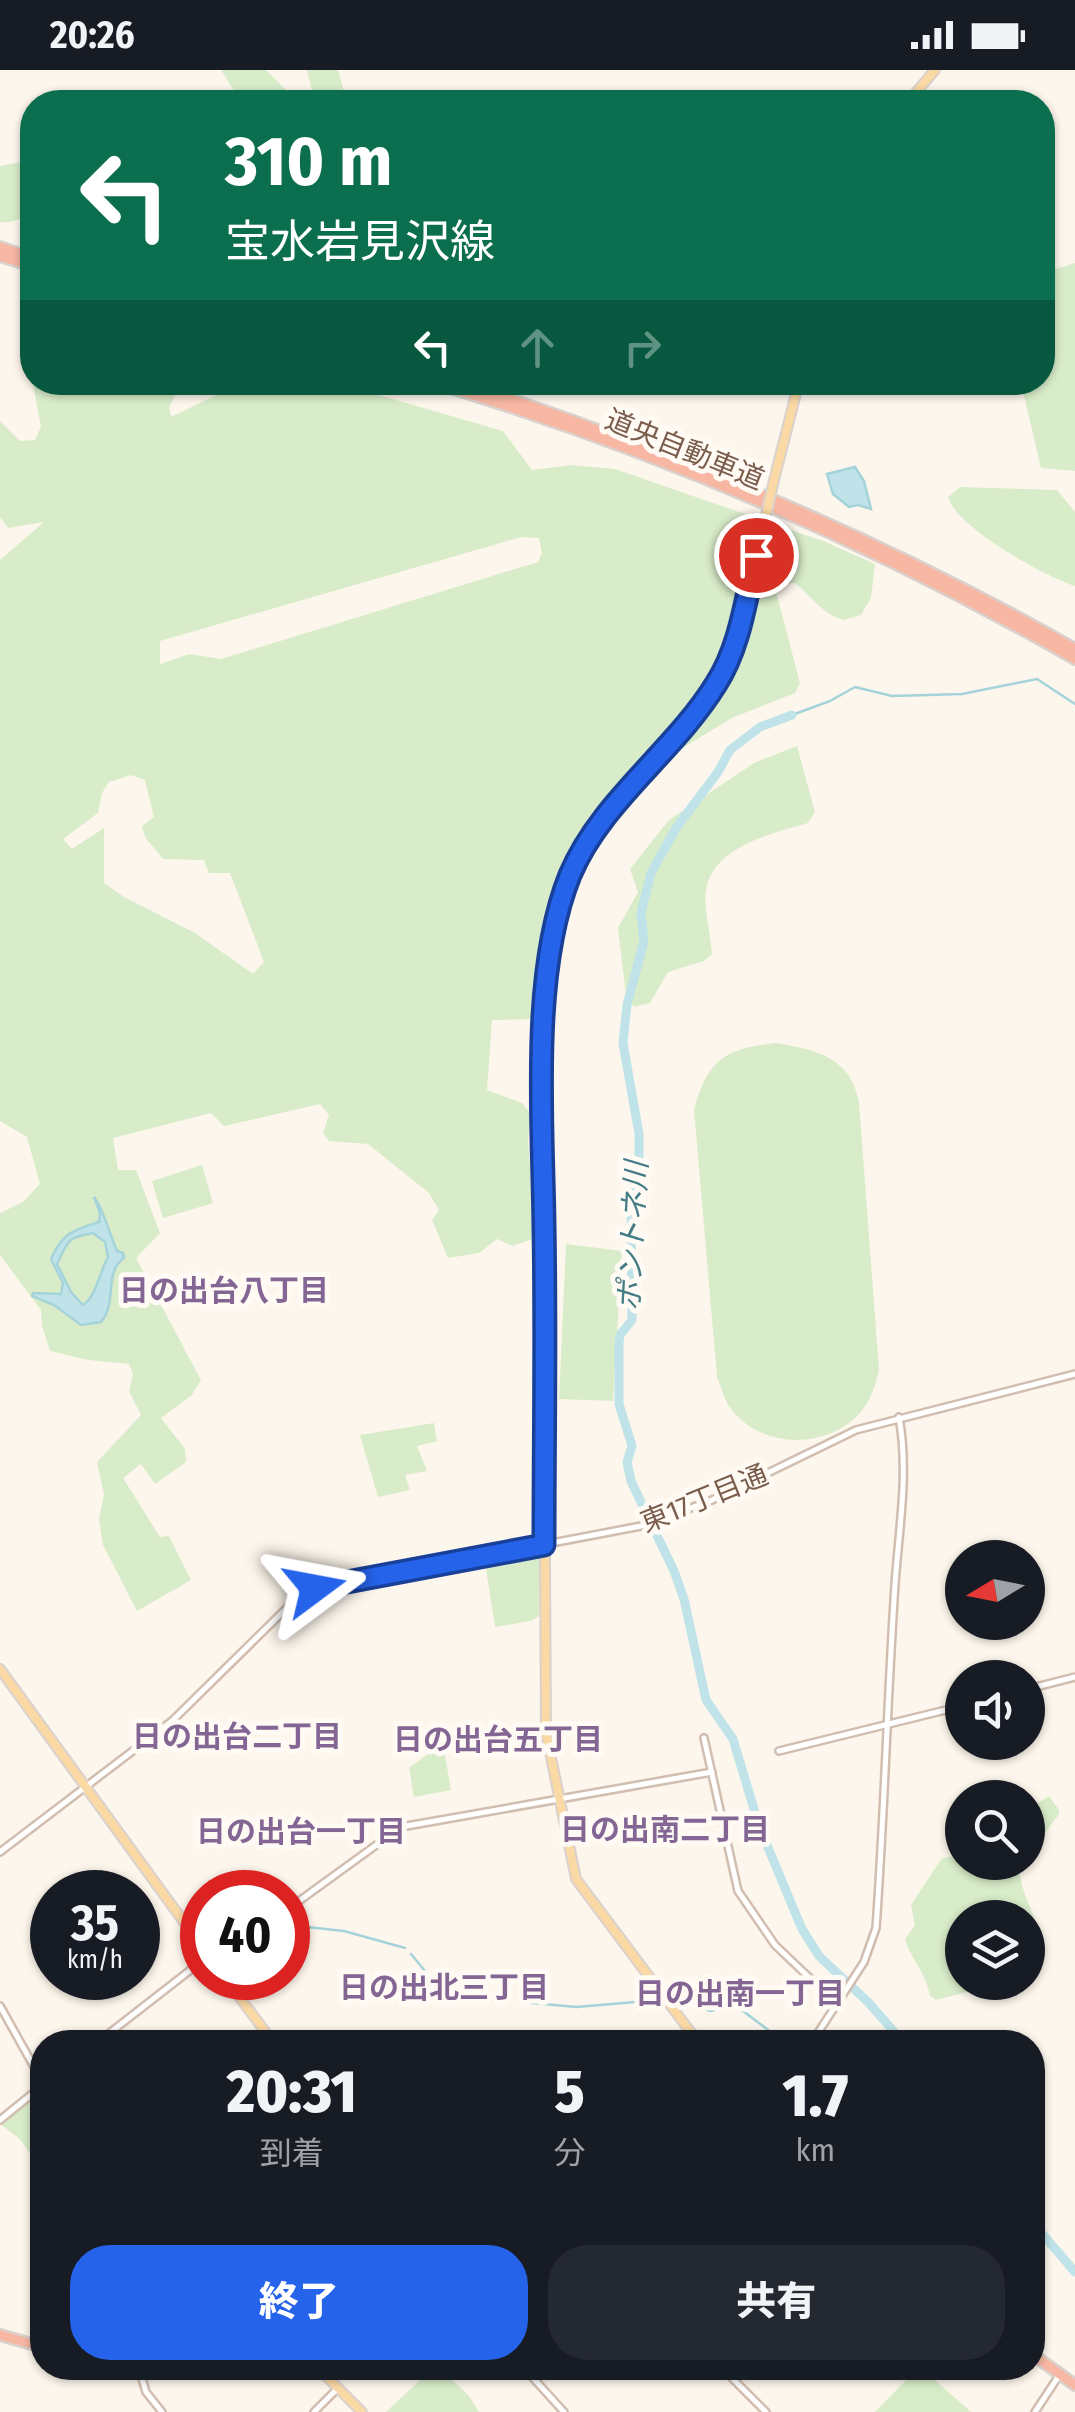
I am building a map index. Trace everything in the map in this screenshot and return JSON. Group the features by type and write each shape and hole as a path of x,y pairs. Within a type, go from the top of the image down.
{"highway":[{"name":"道央自動車道","path":"471,395 571,428 788,514 956,594 1075,659"},
{"name":"道央自動車道","path":"499,395 574,420 791,506 943,578 1075,649"},
{"path":"0,2335 30,2344"},
{"path":"1045,2363 1075,2385"}],"main road":[{"path":"918,90 935,70"},
{"path":"689,2030 576,1879 545,1721 542,1040 555,926 571,873 592,832 658,760 716,686 729,660 796,395"},
{"path":"0,1669 180,1916"},
{"path":"242,2000 264,2030"},
{"path":"330,2380 362,2412"}],"street":[{"name":"東17丁目通","path":"0,1852 172,1721 308,1591 334,1582 640,1526 758,1479 825,1443 899,1417 1075,1374"},
{"path":"822,2030 869,1953 875,1935 894,1588 904,1488 905,1454 899,1417"},
{"path":"1045,1685 1075,1677"},
{"path":"779,1751 945,1710"},
{"path":"704,1738 738,1891 775,1945 837,2004"},
{"path":"310,1894 398,1828 712,1772"},
{"path":"113,2030 180,1978"},
{"path":"0,2006 30,2061"},
{"path":"0,2120 30,2094"},
{"path":"1035,2412 1060,2374"},
{"path":"142,2380 146,2392 162,2412"},
{"path":"535,2380 564,2412"},
{"path":"734,2380 766,2412"},
{"path":"314,2412 338,2388"}],"green space":[{"path":"221,70 266,70 286,90 234,90"},
{"path":"307,70 338,70 344,90 312,90"},
{"path":"20,162 20,218 11,222 0,222 0,166"},
{"path":"1075,263 1075,471 1041,468 1024,395 1055,395 1055,269"},
{"path":"35,395 176,395 169,407 171,417 216,395 378,395 503,431 532,470 571,465 615,469 823,541 875,564 871,598 861,615 843,620 823,609 795,583 783,584 776,592 800,683 795,693 732,718 601,802 548,906 537,1019 492,1020 487,1090 522,1103 530,1113 528,1140 535,1238 513,1246 497,1239 479,1253 448,1258 432,1220 439,1210 429,1193 368,1144 329,1141 323,1133 329,1115 320,1104 224,1126 211,1113 113,1138 118,1170 136,1170 160,1233 136,1258 201,1380 192,1395 161,1418 185,1449 186,1462 155,1484 141,1464 123,1478 160,1537 169,1536 191,1580 137,1611 103,1545 99,1519 104,1494 97,1462 141,1415 129,1391 133,1374 129,1364 50,1351 41,1310 0,1255 0,1213 23,1202 40,1184 27,1137 0,1121 0,560 44,522 8,528 0,517 0,421 20,441 35,440 41,427","holes":["521,537 539,538 542,553 538,562 221,659 189,654 160,664 160,641","131,775 145,780 154,817 142,826 145,837 163,859 204,860 209,873 230,873 264,962 253,974 195,933 104,883 104,828 72,849 63,839 98,813 109,782"]},
{"path":"960,487 1057,490 1075,512 1075,586 1024,562 967,522 948,497"},
{"path":"797,746 815,812 808,823 747,844 720,862 711,875 705,897 712,954 704,961 668,972 650,1003 634,1007 626,995 618,928 638,892 630,869 669,820 754,763"},
{"path":"776,1043 818,1053 840,1065 855,1087 859,1102 879,1370 860,1413 846,1425 811,1439 792,1440 757,1431 729,1406 717,1377 694,1110 705,1079 721,1060 731,1053"},
{"path":"202,1165 213,1203 163,1218 152,1181"},
{"path":"566,1244 622,1251 613,1401 559,1399"},
{"path":"434,1423 437,1441 417,1446 427,1471 405,1475 410,1490 378,1497 360,1435"},
{"path":"540,1551 539,1616 495,1627 485,1562"},
{"path":"443,1743 451,1790 414,1797 409,1768"},
{"path":"1049,1796 1059,1814 1045,1833 1045,1798"},
{"path":"945,1858 945,1880 1021,1880 1028,1900 945,1900 945,1998 936,2000 930,1996 905,1939 915,1925 911,1905"},
{"path":"30,2100 30,2154 20,2139 0,2124"},
{"path":"420,2380 452,2380 479,2412 386,2412"},
{"path":"906,2380 935,2380 971,2412 875,2412"}],"water":[{"path":"855,467 864,481 871,509 849,507 833,494 827,474"},
{"path":"94,1197 117,1251 124,1258 114,1272 109,1306 101,1322 81,1325 54,1305 32,1296 61,1294 63,1283 51,1259 55,1250 76,1230 99,1222","holes":["93,1233 105,1242 108,1257 95,1290 83,1305 71,1292 57,1264 73,1239"]}],"waterway":[{"name":"ポントネ川","path":"792,715 855,687 892,696 962,694 1037,679 1075,704"},
{"name":"ポントネ川","path":"792,715 760,727 730,750 676,828 651,873 641,913 644,941 627,1005 623,1043 639,1134 639,1159 631,1197 632,1320 620,1335 619,1404 632,1446 627,1462 631,1481 684,1599 706,1700 733,1739 759,1826 802,1929 819,1956 892,2030"},
{"path":"310,1927 344,1931 405,1948"},
{"path":"411,1954 439,1988 498,2001"},
{"path":"521,2002 577,2007 681,1998 710,2011 730,2007"},
{"path":"735,2005 768,2030"},
{"name":"ポントネ川","path":"1045,2237 1075,2272"}],"district":[{"name":"日の出台八丁目","path":"224,1291"},
{"name":"日の出台二丁目","path":"237,1737"},
{"name":"日の出台五丁目","path":"498,1740"},
{"name":"日の出南二丁目","path":"665,1830"},
{"name":"日の出台一丁目","path":"301,1832"},
{"name":"日の出北三丁目","path":"444,1988"},
{"name":"日の出南一丁目","path":"740,1994"}],"route":[{"path":"315,1588 544,1545 542,1040 555,926 571,873 592,832 658,760 716,686 729,660 756,555"}]}
